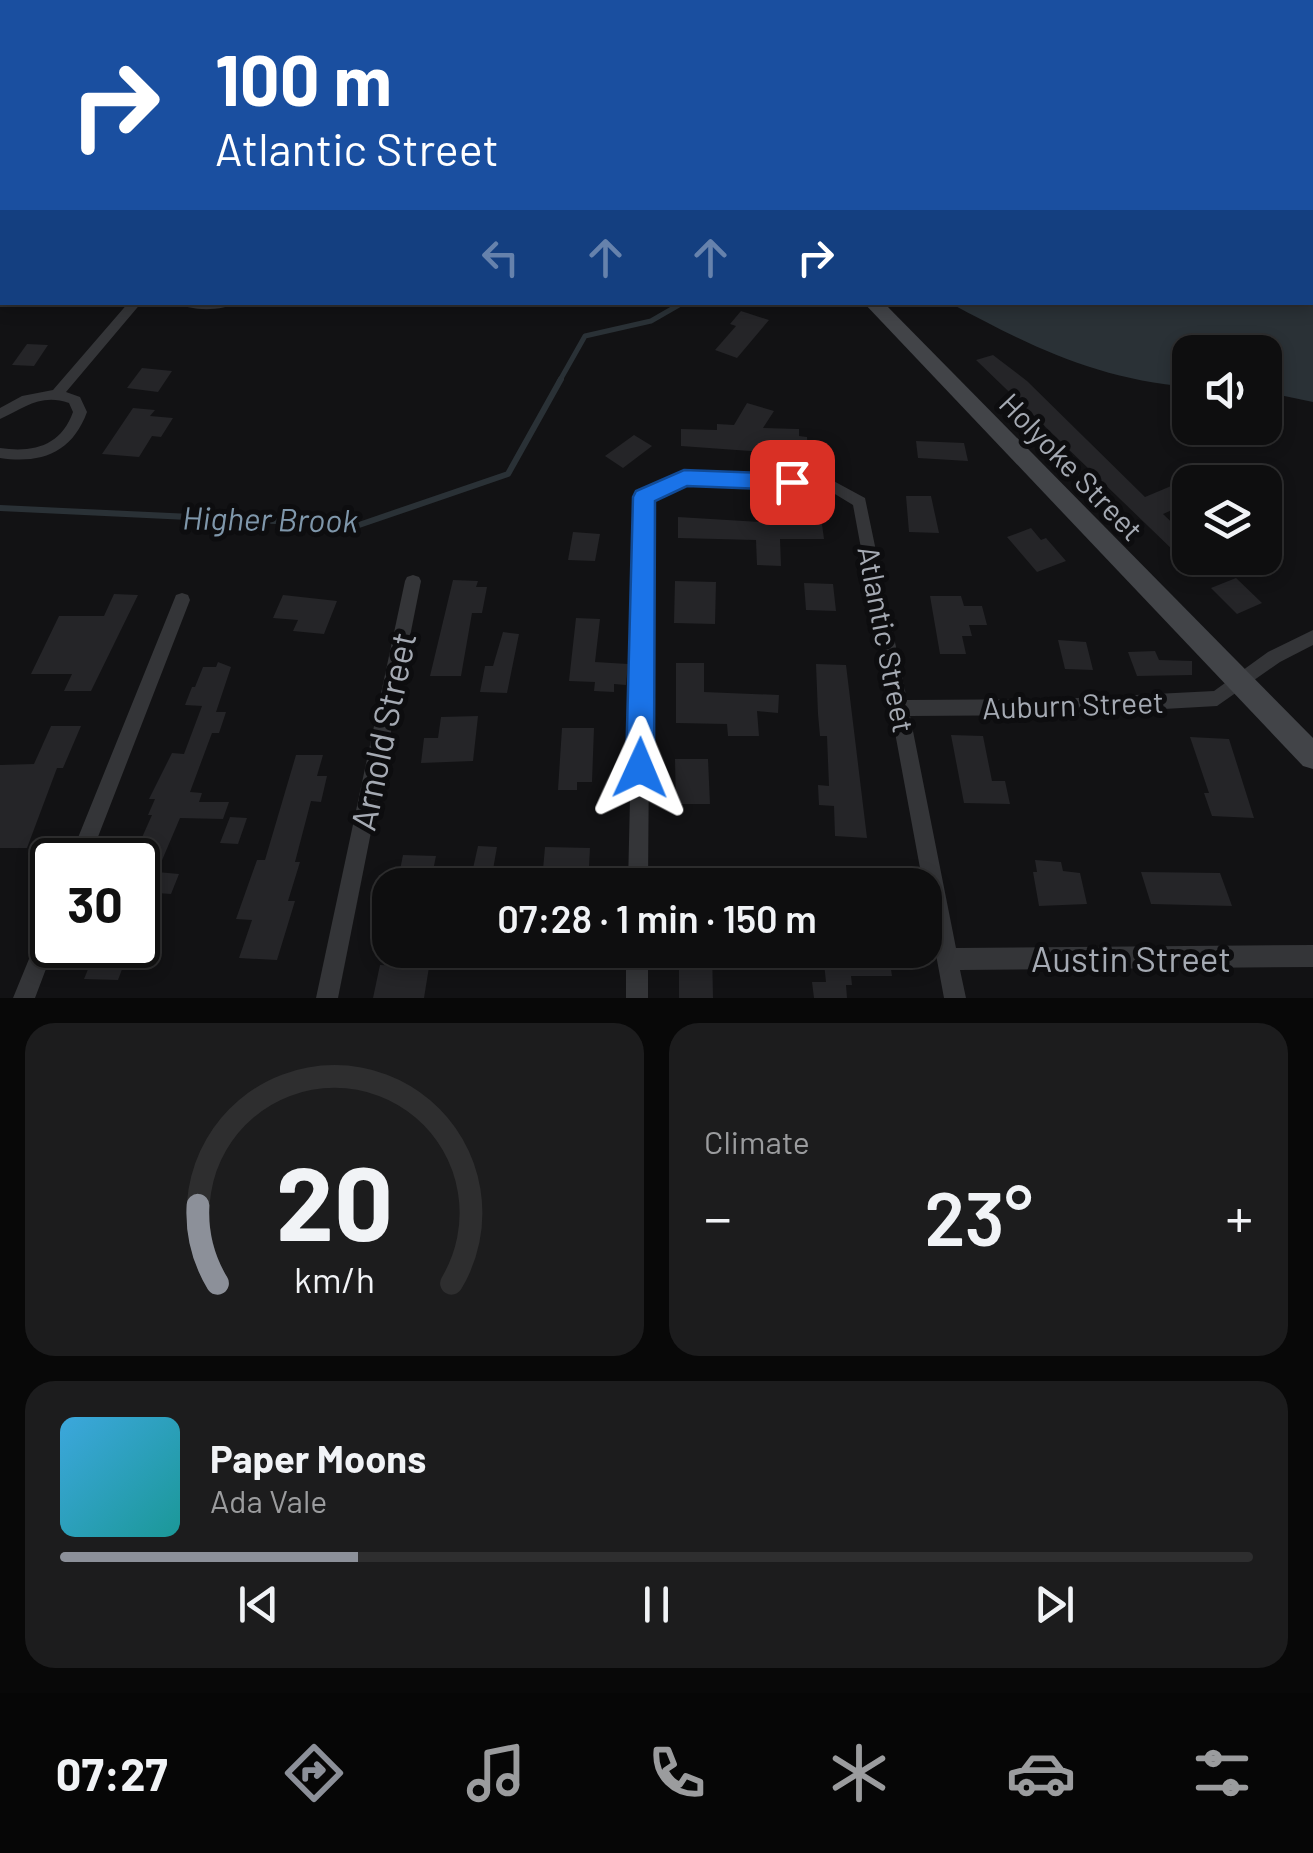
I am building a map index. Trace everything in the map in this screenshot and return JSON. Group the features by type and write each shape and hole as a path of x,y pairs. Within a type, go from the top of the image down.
{"main road":[{"name":"Holyoke Street","path":"875,305 1313,757"}],"street":[{"path":"58,393 133,305"},
{"path":"0,414 23,400 58,393 70,397 80,408 78,422 56,446 34,456 0,453"},
{"name":"Atlantic Street","path":"638,868 644,497 684,478 828,483 860,502 955,998"},
{"name":"Arnold Street","path":"327,998 413,581"},
{"path":"88,838 182,600"},
{"name":"Auburn Street","path":"900,708 1058,707 1217,698 1274,657 1313,637"},
{"name":"Austin Street","path":"948,959 1313,956"},
{"path":"24,998 36,968"},
{"path":"637,998 638,968"}],"shaded area":[{"path":"954,305 1313,305 1313,402 1282,396 1282,335 1172,335 1172,385 1124,377 1066,358"}],"building":[{"path":"741,311 769,320 737,358 715,350 736,326 730,324"},
{"path":"27,344 48,345 34,366 12,365"},
{"path":"993,355 1027,381 1145,497 1172,486 1172,510 1163,514 1172,523 1172,549 976,360"},
{"path":"142,368 172,371 158,392 127,388"},
{"path":"747,403 774,411 763,428 799,429 799,436 807,437 808,455 681,446 681,429 717,430 717,424 734,425"},
{"path":"133,408 155,410 150,416 173,418 161,437 152,436 139,457 102,454"},
{"path":"634,435 652,446 623,468 605,456"},
{"path":"916,441 964,443 968,461 918,458"},
{"path":"906,496 931,496 939,533 909,532"},
{"path":"772,516 821,517 824,539 780,539 781,566 757,565 756,540 678,538 678,517 760,522 772,521"},
{"path":"1031,528 1041,540 1046,538 1066,561 1037,572 1007,537"},
{"path":"573,532 600,534 595,561 568,560"},
{"path":"1236,578 1262,603 1237,614 1211,588"},
{"path":"453,580 478,581 476,587 487,587 482,613 472,613 461,676 430,676"},
{"path":"675,581 716,582 715,624 674,623"},
{"path":"804,583 833,584 836,611 806,610"},
{"path":"114,594 138,595 91,691 64,691 72,674 31,674 59,616 104,616"},
{"path":"283,595 337,601 324,634 293,631 298,620 273,618"},
{"path":"930,596 961,596 964,606 982,606 987,625 969,625 972,636 962,636 966,654 940,654"},
{"path":"576,618 600,619 595,662 628,664 626,685 614,684 614,692 594,691 595,682 569,681"},
{"path":"503,632 519,634 507,693 480,692 485,666 493,666"},
{"path":"1058,640 1086,642 1093,670 1065,669"},
{"path":"1155,651 1159,660 1192,661 1192,675 1137,676 1128,652"},
{"path":"218,662 231,667 216,712 226,712 219,733 212,733 190,792 202,793 199,802 229,802 223,819 180,818 160,865 160,838 142,838 155,799 149,799 172,753 184,754 202,706 185,705 192,687 203,667 216,667"},
{"path":"676,663 704,663 704,692 779,695 778,713 757,711 759,736 728,736 727,724 676,723"},
{"path":"816,664 846,665 867,838 835,836 834,806 819,805 818,785 829,786 827,736 820,736"},
{"path":"478,716 473,761 421,763 424,738 438,738 441,717"},
{"path":"51,726 81,726 63,768 57,768 27,848 0,848 0,765 34,764"},
{"path":"562,728 594,728 592,782 577,782 577,790 558,790"},
{"path":"951,735 983,736 992,781 1005,781 1010,804 964,803"},
{"path":"1190,737 1229,739 1254,818 1212,816 1204,793 1209,793"},
{"path":"296,755 323,755 317,776 327,776 321,802 311,801 295,862 300,862 288,901 295,901 277,960 239,958 252,920 236,919 257,860 265,860"},
{"path":"675,759 708,759 710,804 676,804"},
{"path":"230,817 247,818 238,844 220,843"},
{"path":"478,846 497,847 493,868 473,868"},
{"path":"545,847 590,848 589,868 543,868"},
{"path":"403,855 436,856 434,868 400,868"},
{"path":"1035,860 1061,862 1063,871 1080,873 1087,904 1039,906 1033,872 1037,872"},
{"path":"160,872 179,874 171,894 160,893"},
{"path":"1141,872 1220,873 1232,906 1151,904"},
{"path":"89,968 122,968 118,980 84,979"},
{"path":"379,968 429,968 424,998 373,998"},
{"path":"679,968 712,968 713,998 679,998"},
{"path":"824,968 891,968 892,976 851,976 852,985 846,985 847,998 814,998 812,982 826,982"}],"waterway":[{"name":"Higher Brook","path":"559,382 585,336 651,321 679,305"},
{"name":"Higher Brook","path":"0,508 359,525 508,474 561,379"}],"route":[{"path":"640,768 644,497 684,478 792,482"}]}
